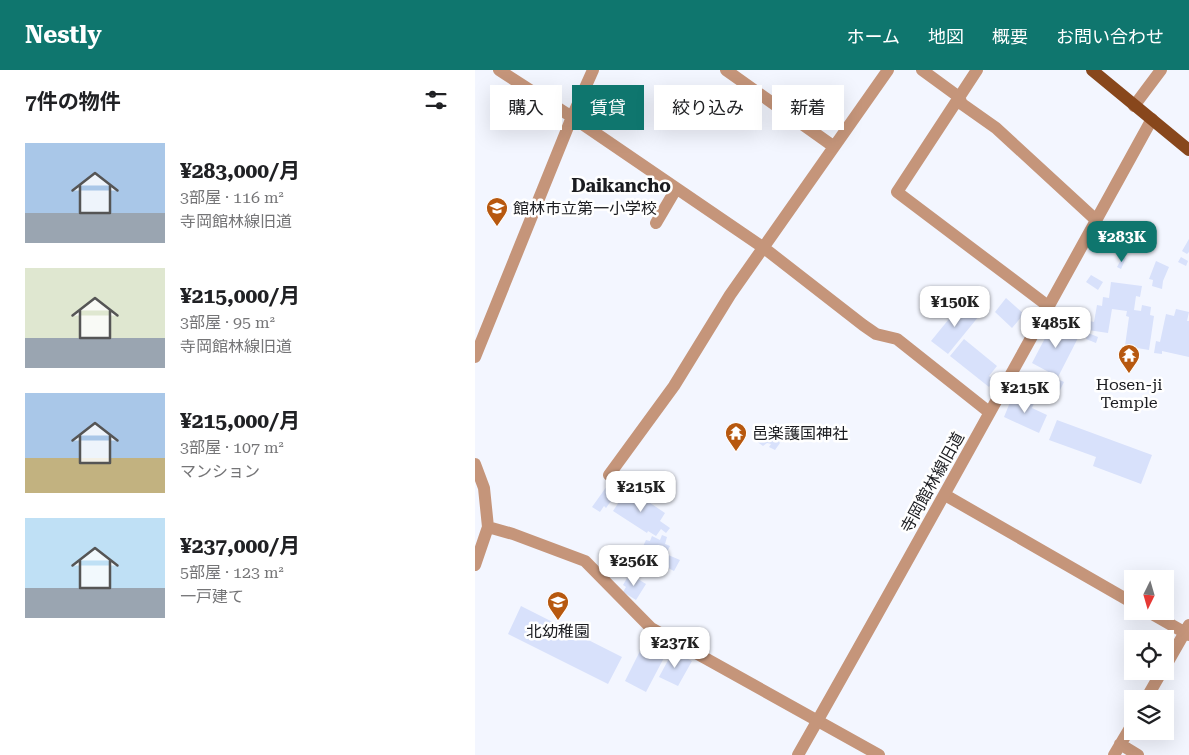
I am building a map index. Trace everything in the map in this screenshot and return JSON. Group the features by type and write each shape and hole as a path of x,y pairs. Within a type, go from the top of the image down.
{"main road":[{"path":"1093,70 1189,150"}],"street":[{"path":"475,357 572,117 499,70"},
{"path":"586,85 593,70"},
{"path":"726,70 833,146"},
{"path":"609,475 674,386 730,295 888,70"},
{"path":"922,70 959,97 962,104 996,128 1097,220"},
{"path":"977,70 897,192 1048,306"},
{"path":"1134,106 1161,70"},
{"name":"寺岡館林線旧道","path":"798,755 945,495 1152,119"},
{"path":"591,130 764,248 863,325 877,334 897,339 989,412"},
{"path":"657,223 677,189"},
{"path":"475,464 485,488 487,527 475,565"},
{"path":"945,495 1124,598"},
{"path":"487,527 513,534 585,561 651,628 879,755"},
{"path":"1165,620 1188,631 1174,653"},
{"path":"1124,738 1117,750 1138,755"}],"building":[{"path":"1189,239 1189,252 1187,254 1182,251"},
{"path":"1123,256 1126,258 1121,269 1117,267"},
{"path":"1181,257 1188,261 1186,266 1178,262"},
{"path":"1156,261 1169,267 1162,289 1152,286 1153,280 1149,279"},
{"path":"1091,275 1103,282 1098,290 1086,282"},
{"path":"1111,282 1142,286 1140,297 1136,296 1134,310 1141,311 1142,305 1151,307 1150,315 1154,316 1149,350 1125,346 1129,317 1126,316 1127,311 1112,309 1108,333 1088,330 1089,321 1094,322 1097,305 1102,306 1103,297 1109,298"},
{"path":"1006,298 1024,314 1012,328 995,312"},
{"path":"962,303 979,316 948,354 931,341"},
{"path":"1176,309 1189,312 1187,321 1189,321 1189,357 1162,351 1162,354 1154,353 1156,341 1160,342 1166,314 1174,316"},
{"path":"1054,321 1080,334 1058,377 1032,363"},
{"path":"1088,333 1098,337 1096,343 1086,339"},
{"path":"964,339 997,366 989,376 994,380 989,387 950,356"},
{"path":"1051,376 1064,382 1056,398 1043,391"},
{"path":"1013,395 1022,399 1023,396 1035,401 1032,408 1047,415 1039,433 1004,417"},
{"path":"1057,420 1152,455 1141,484 1093,466 1096,457 1049,440"},
{"path":"761,427 774,433 770,438 772,440 777,439 780,443 775,450 769,447 771,444 767,443 763,446 752,438"},
{"path":"612,479 622,486 606,508 604,506 600,512 592,507"},
{"path":"628,488 665,513 660,521 670,528 666,533 661,529 656,536 648,531 647,533 613,511"},
{"path":"662,535 667,537 665,544 670,546 666,554 680,560 674,571 662,565 658,572 639,563 641,558 638,557 646,540 650,541 652,536 660,540"},
{"path":"633,576 646,584 636,600 623,592 626,587 623,585 627,578 631,580"},
{"path":"521,606 622,657 608,684 508,634"},
{"path":"645,641 667,652 646,692 625,681"},
{"path":"673,651 692,661 678,686 659,677"}],"place":[{"name":"館林市立第一小学校","path":"497,227"},
{"name":"Hosen-ji Temple","path":"1129,374"},
{"name":"邑楽護国神社","path":"736,452"},
{"name":"北幼稚園","path":"558,621"}],"district":[{"name":"Daikancho","path":"621,186"}]}
